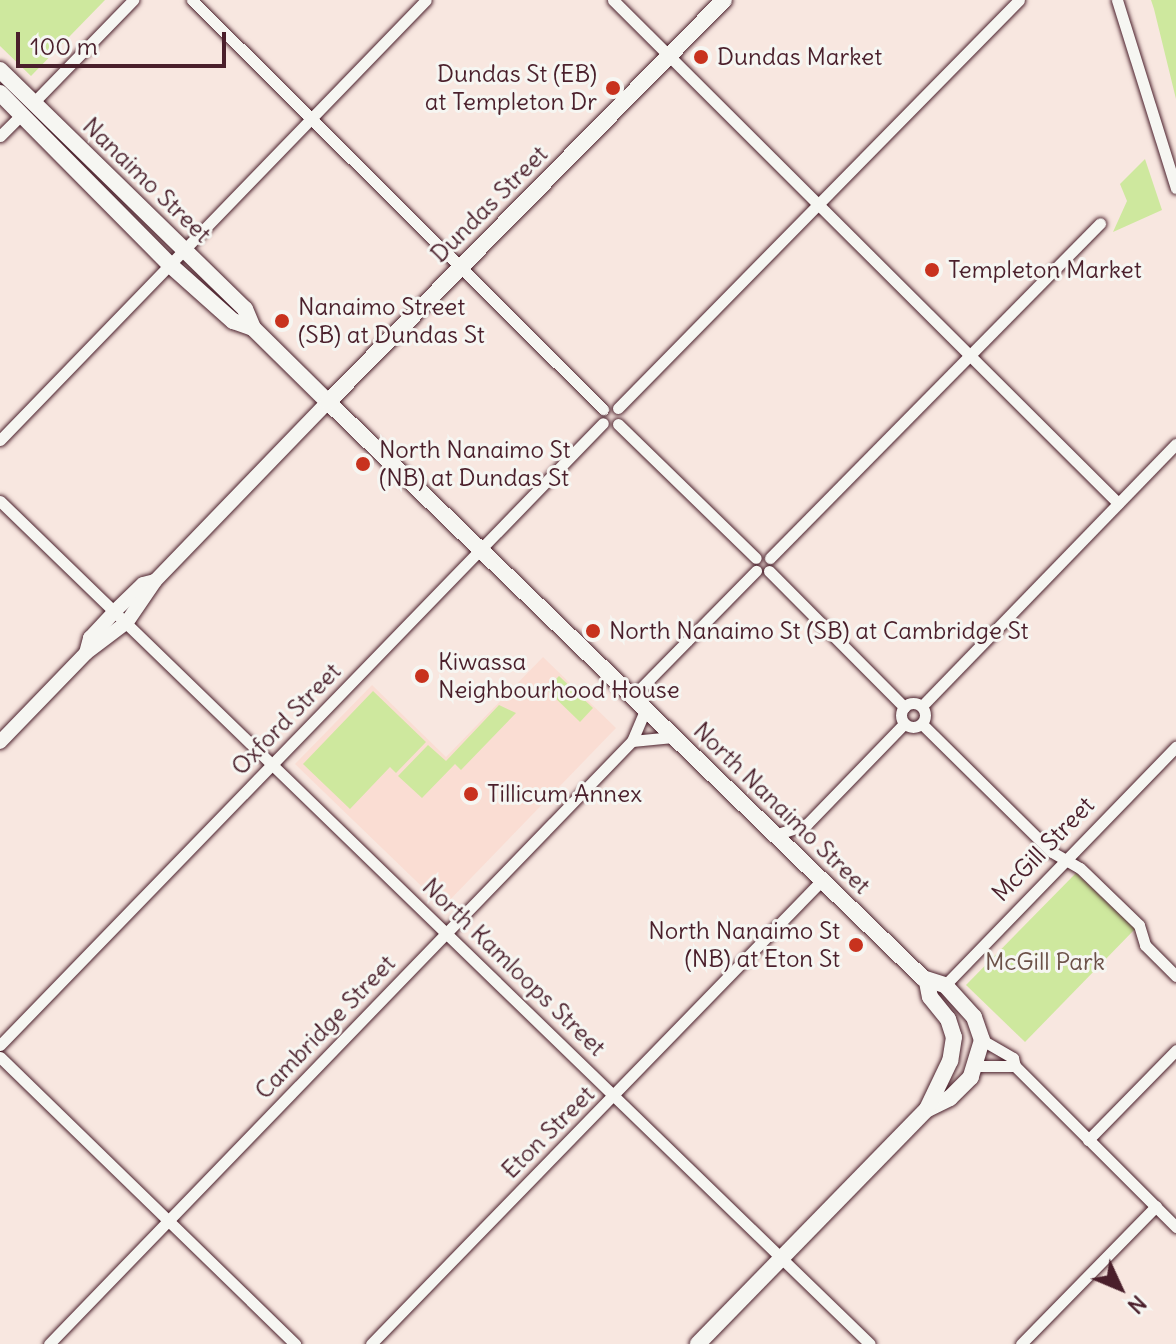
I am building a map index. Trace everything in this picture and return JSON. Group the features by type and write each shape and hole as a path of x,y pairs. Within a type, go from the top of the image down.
{"main road":[{"name":"Dundas Street","path":"328,402 724,0"},
{"name":"Nanaimo Street","path":"0,70 27,108 169,264 233,321 253,328"},
{"name":"Nanaimo Street","path":"0,93 27,108 184,249 245,309 253,328 328,402"},
{"name":"North Nanaimo Street","path":"328,402 927,982 930,997 952,1028 954,1048 927,1109"},
{"path":"698,1344 927,1109 950,1098 980,1053 974,1017 945,985 927,982"}],"street":[{"path":"0,136 133,0"},
{"path":"192,0 603,409 603,423 618,424 756,558 770,558"},
{"path":"0,440 426,0"},
{"path":"613,0 1118,503"},
{"path":"603,409 618,408 1019,0"},
{"path":"1117,0 1176,188"},
{"path":"769,571 770,558 1100,223"},
{"name":"Dundas Street","path":"0,742 86,653 127,622 152,593 155,581 328,402"},
{"path":"618,408 618,424"},
{"name":"Oxford Street","path":"0,1045 603,423"},
{"path":"904,707 922,706 1176,444"},
{"name":"North Kamloops Street","path":"0,501 116,610 870,1344"},
{"path":"632,697 756,571 756,558"},
{"path":"756,571 769,571 904,707 904,724 807,824 775,835"},
{"name":"Dundas Street","path":"86,653 90,638 116,610 143,584 155,581"},
{"path":"922,706 922,724"},
{"name":"Cambridge Street","path":"49,1344 632,741 645,710"},
{"path":"904,724 922,724 1065,860 1080,868 1139,925 1145,945 1176,976"},
{"path":"632,741 673,737"},
{"name":"McGill Street","path":"945,985 1176,747"},
{"name":"Eton Street","path":"371,1344 822,880"},
{"path":"980,1053 1001,1047 1015,1066 1176,1227"},
{"path":"1088,1140 1176,1050"},
{"path":"980,1053 1015,1066"},
{"path":"0,1057 295,1344"},
{"path":"1021,1344 1156,1206"}],"shaded area":[{"path":"543,657 616,728 443,907 295,764 372,685 446,757"}],"green space":[{"path":"0,0 105,0 31,76 0,46"},
{"path":"1151,0 1176,0 1176,99 1154,9"},
{"path":"1145,159 1162,210 1113,232 1127,201 1120,184"},
{"path":"559,676 593,708 580,722 546,689"},
{"path":"373,691 426,742 396,773 390,767 350,809 303,764"},
{"path":"499,705 516,713 461,770 455,764 422,798 398,776 428,745 446,761"},
{"name":"McGill Park","path":"1076,873 1135,929 1025,1042 966,985"}],"place":[{"name":"Dundas Market","path":"701,57"},
{"name":"Dundas St (EB) at Templeton Dr","path":"613,88"},
{"name":"Templeton Market","path":"932,270"},
{"name":"Nanaimo Street (SB) at Dundas St","path":"282,321"},
{"name":"North Nanaimo St (NB) at Dundas St","path":"363,464"},
{"name":"North Nanaimo St (SB) at Cambridge St","path":"593,631"},
{"name":"Kiwassa Neighbourhood House","path":"422,676"},
{"name":"Tillicum Annex","path":"471,794"},
{"name":"North Nanaimo St (NB) at Eton St","path":"856,945"}]}
